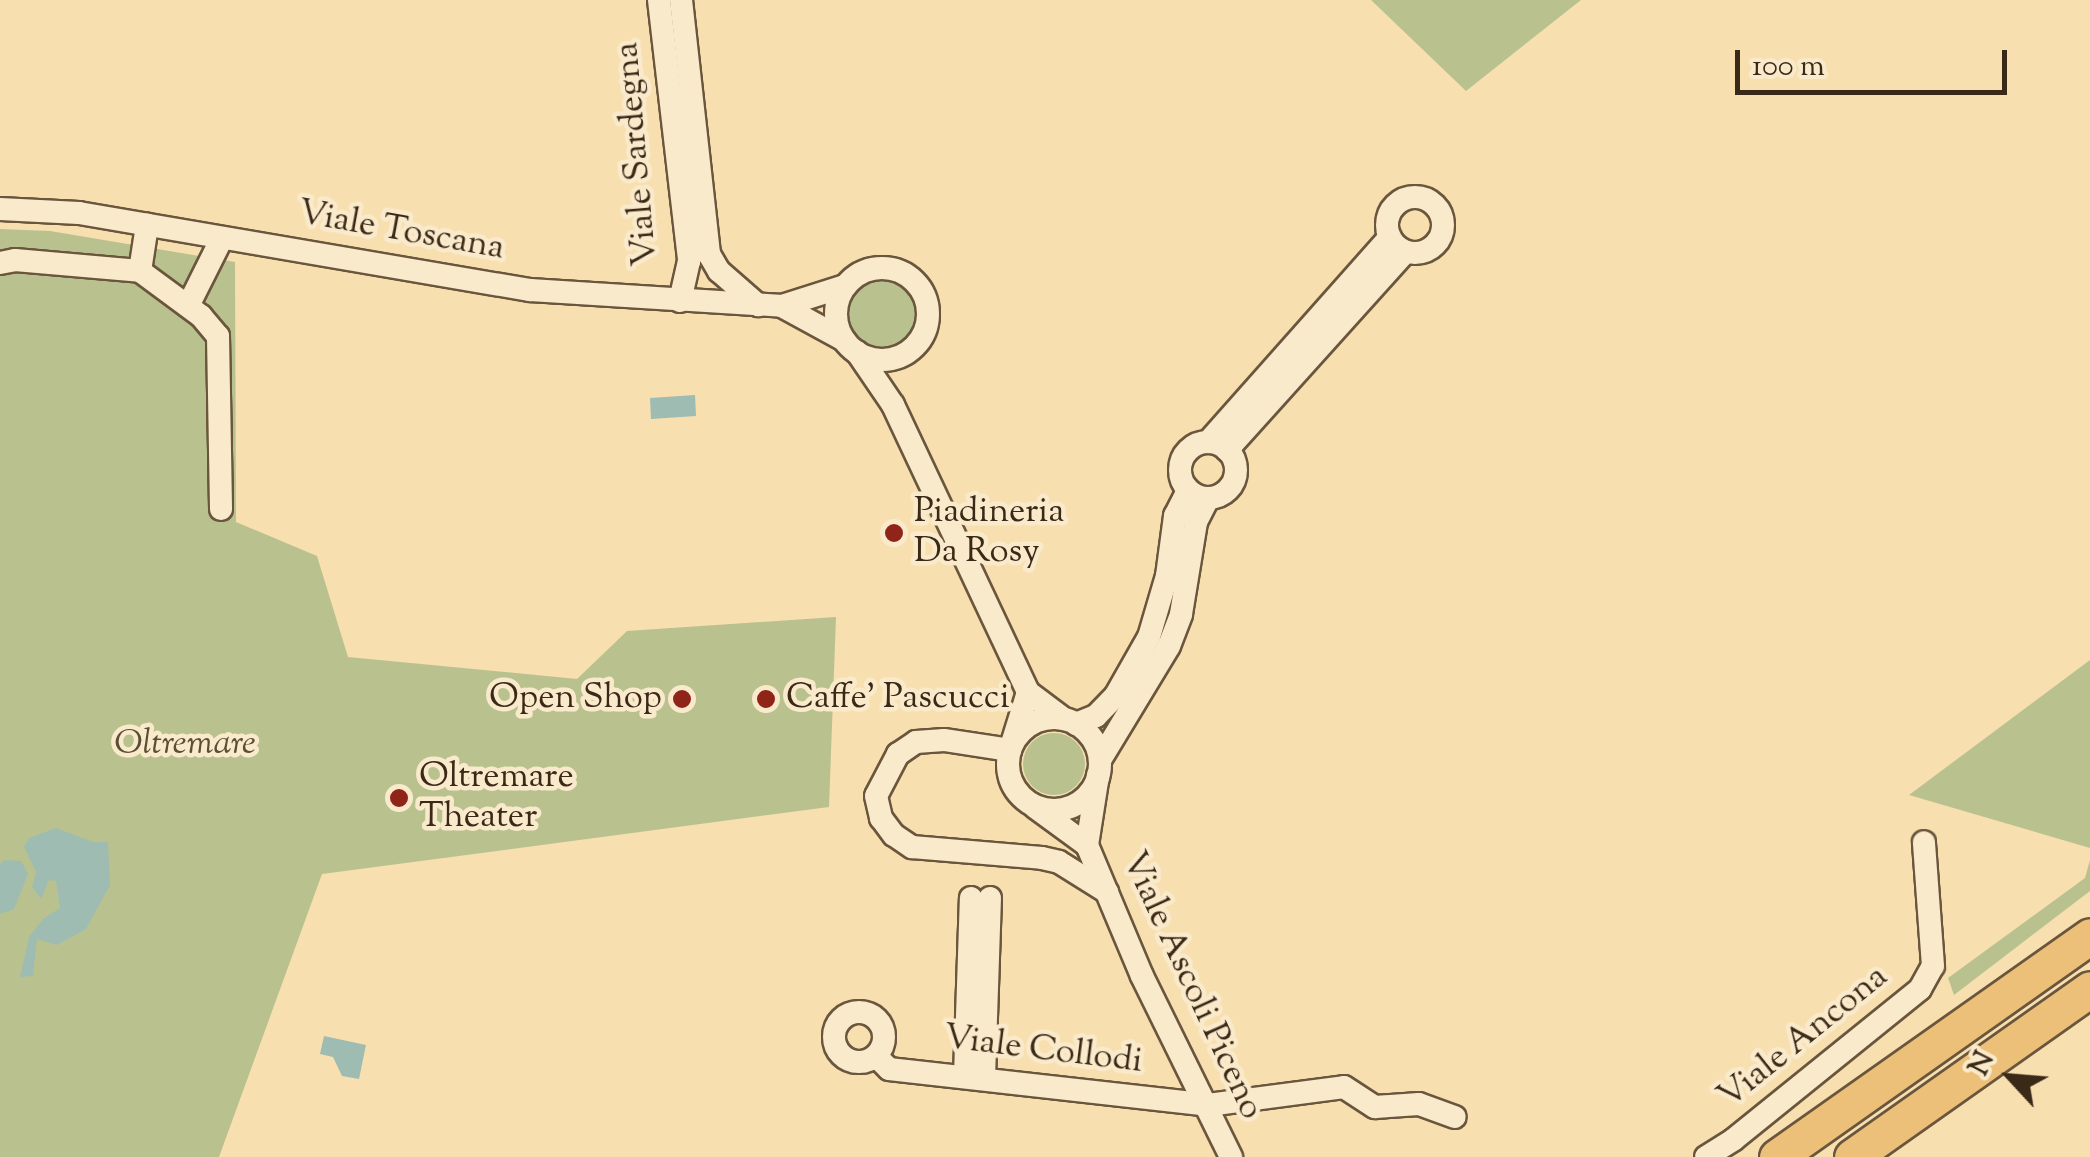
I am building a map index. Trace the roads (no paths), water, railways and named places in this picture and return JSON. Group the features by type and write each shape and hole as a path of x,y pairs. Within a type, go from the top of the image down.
{"highway":[{"path":"1777,1157 2090,936"},
{"path":"1852,1157 2090,989"}],"street":[{"name":"Viale Sardegna","path":"659,0 689,261 680,301"},
{"name":"Viale Sardegna","path":"681,0 709,254 719,271 758,304"},
{"name":"Viale Toscana","path":"3,206 147,225 530,290 782,306 845,286"},
{"path":"140,271 147,225"},
{"path":"188,306 222,238"},
{"path":"1028,692 1010,750 1010,779 1028,802 1056,810 1070,807 1083,800 1169,646 1181,614 1198,494 1181,477 1181,461 1191,447 1217,446 1397,244"},
{"path":"0,264 16,260 140,271 188,306 218,336 221,508"},
{"path":"893,405 906,353 925,329 928,314 920,287 889,268 865,271 845,286 836,313 851,346 893,405 1028,692 1092,739 1099,768"},
{"name":"Viale Toscana","path":"782,306 851,346"},
{"path":"851,346 881,360 906,353"},
{"path":"1010,750 1025,728 1050,718 1070,721 1096,716 1116,695 1149,636 1167,576 1175,516 1198,494 1228,489 1235,477 1217,446"},
{"path":"925,532 949,524"},
{"path":"953,590 976,581"},
{"path":"1010,750 944,740 916,742 898,754 884,774 876,796 881,818 894,835 912,847 1042,858 1059,862 1107,892"},
{"name":"Viale Ascoli Piceno","path":"1099,768 1087,844 1170,1036 1231,1157"},
{"name":"Viale Ascoli Piceno","path":"1028,802 1087,844"},
{"name":"Viale Ancona","path":"1706,1157 1748,1128 1920,988 1933,966 1924,842"},
{"path":"974,1077 980,898"},
{"name":"Viale Collodi","path":"876,1056 890,1069 1208,1106 1344,1087 1375,1107 1419,1104 1455,1117"}],"water":[{"path":"695,395 696,416 651,419 650,398"},
{"path":"56,828 93,842 108,842 110,885 86,929 57,945 37,939 33,976 20,977 29,937 43,919 60,908 56,881 49,880 41,899 32,887 36,872 24,847 29,838"},
{"path":"4,860 21,861 28,874 14,909 0,914 0,865"},
{"path":"324,1036 366,1045 359,1079 342,1076 333,1057 320,1054"}],"place":[{"name":"Piadineria Da Rosy","path":"894,533"},
{"name":"Open Shop","path":"682,699"},
{"name":"Caffe' Pascucci","path":"766,699"},
{"name":"Oltremare Theater","path":"399,798"}],"park label":[{"name":"Oltremare","path":"185,745"}]}
